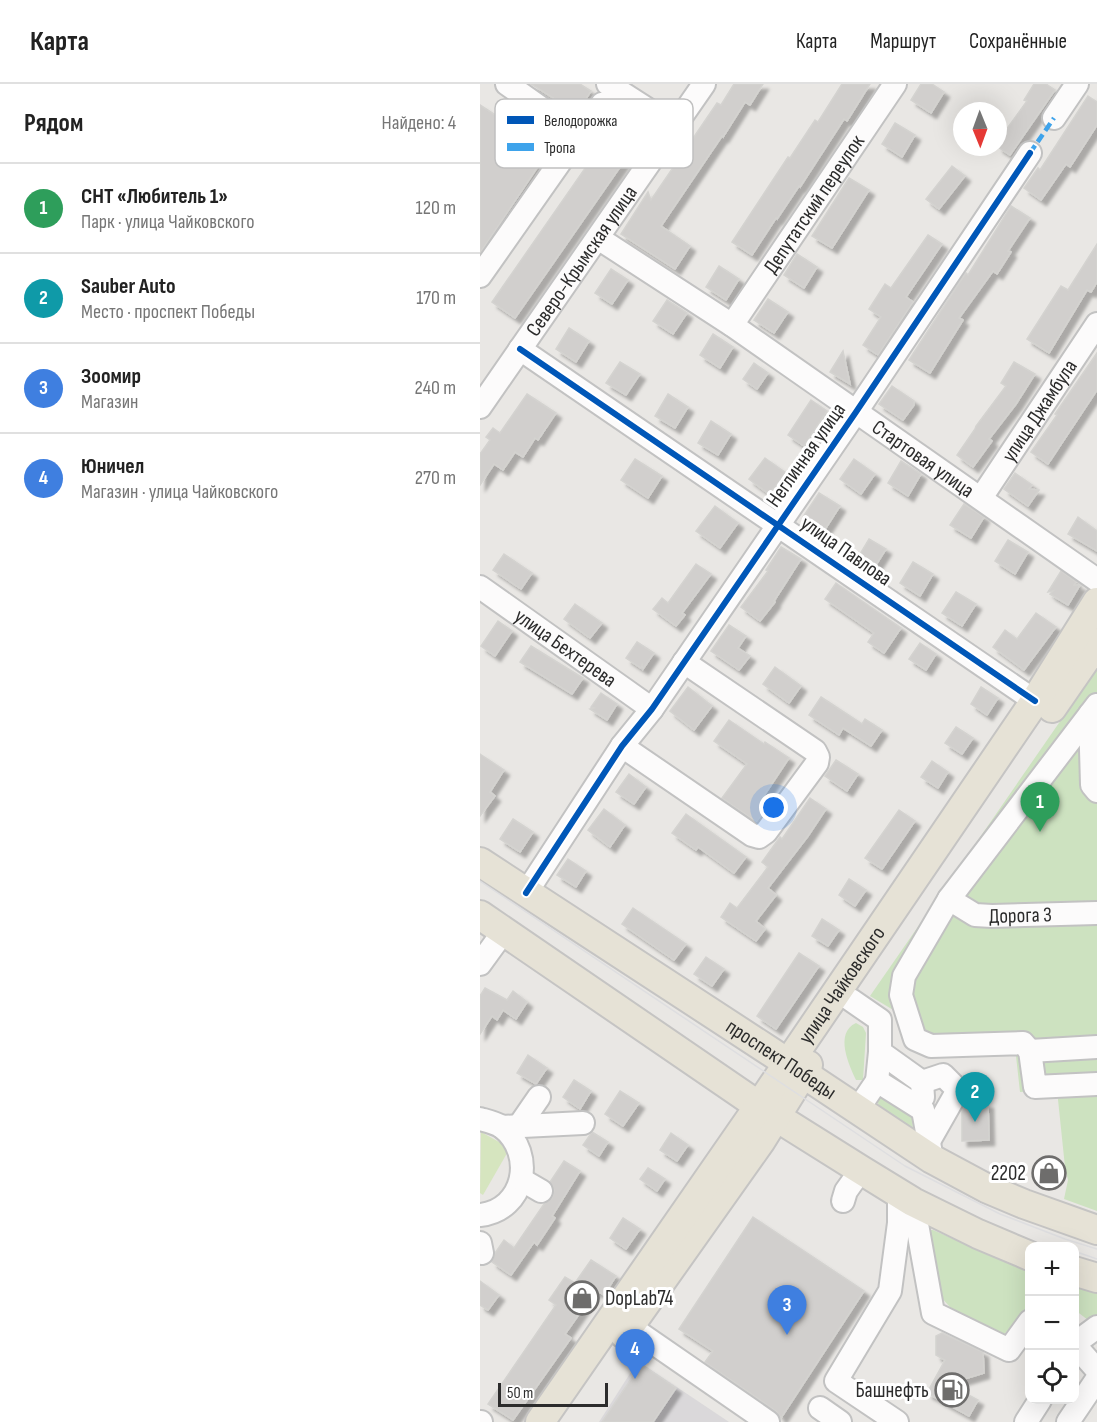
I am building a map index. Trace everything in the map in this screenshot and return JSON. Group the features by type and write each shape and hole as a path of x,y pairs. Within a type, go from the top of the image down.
{"main road":[{"name":"улица Чайковского","path":"562,1422 629,1326 1097,602"},
{"name":"улица Чайковского","path":"795,1067 851,1000 1097,643"},
{"name":"проспект Победы","path":"480,862 858,1109 931,1150 1005,1196 1097,1230"},
{"path":"480,915 768,1111 861,1170 906,1198 1025,1254"},
{"name":"улица Чайковского","path":"540,1422 768,1111"},
{"path":"1079,1273 1097,1278"}],"street":[{"path":"507,84 528,99"},
{"name":"Северо-Крымская улица","path":"693,101 704,84"},
{"name":"Депутатский переулок","path":"732,326 895,84"},
{"path":"1054,118 1077,84"},
{"name":"Неглинная улица","path":"526,893 622,746 652,709 1030,153"},
{"path":"480,276 556,168"},
{"name":"Северо-Крымская улица","path":"480,407 647,168"},
{"name":"Стартовая улица","path":"598,238 732,326 1097,580"},
{"name":"улица Джамбула","path":"981,498 1097,324"},
{"name":"улица Павлова","path":"520,349 1035,701"},
{"name":"улица Бехтерева","path":"480,586 652,709"},
{"path":"622,746 752,835 759,837 766,832 817,763 818,757 815,751 684,662"},
{"path":"1094,709 1092,786 1097,790"},
{"path":"1094,709 949,899 904,976 901,996 915,1039 931,1046 1023,1043 1030,1051 1035,1087 1097,1084"},
{"name":"Дорога 3","path":"949,899 975,915 1097,913"},
{"path":"480,964 504,931"},
{"path":"851,1000 880,1020 877,1081 858,1109"},
{"path":"1030,1051 1097,1047"},
{"path":"880,1052 922,1082"},
{"path":"922,1082 943,1075 958,1090 931,1150"},
{"path":"877,1081 923,1110"},
{"path":"922,1082 923,1110 931,1150"},
{"path":"510,1127 539,1097"},
{"path":"480,1119 510,1127 583,1123"},
{"path":"480,1215 493,1214 501,1210 510,1200 531,1185 522,1168 510,1127"},
{"path":"843,1201 846,1191 861,1170"},
{"path":"906,1198 933,1313 1009,1350 1025,1327"},
{"path":"897,1422 836,1381 890,1291 899,1223 906,1198"},
{"path":"629,1326 768,1422"},
{"path":"1079,1340 1097,1327"},
{"path":"1079,1350 1097,1370"},
{"path":"1068,1422 1097,1379"},
{"path":"1026,1422 1037,1404"},
{"path":"820,1408 840,1422"}],"shaded area":[{"path":"638,1361 729,1422 599,1422"}],"green space":[{"path":"1097,668 1097,1211 1064,1199 1068,1180 1057,1090 1020,1092 1015,1047 917,1052 900,1014 870,996"},
{"path":"856,1023 863,1027 866,1033 863,1080 856,1080 845,1050 846,1034 849,1028"},
{"path":"878,1094 912,1116 913,1129 880,1108 876,1098"},
{"path":"481,1132 510,1148 483,1195 480,1193"},
{"path":"933,1230 1025,1270 1025,1311 1001,1338 957,1315 941,1297 927,1233"},
{"path":"1079,1284 1097,1287 1097,1327 1079,1313"}],"building":[{"path":"531,84 580,84 591,91 586,99 555,99"},
{"path":"734,84 763,84 750,105 745,102 661,226 690,246 675,269 621,234 648,192 651,200 673,168 693,168 693,138 717,103 721,105"},
{"path":"842,84 870,84 847,121 844,119 752,255 732,242 788,157 790,158 815,120 818,122"},
{"path":"921,84 932,84 944,92 931,113 911,100"},
{"path":"1034,84 1046,84 1055,90 1010,155 1007,153 1007,129 1027,101 1024,100"},
{"path":"1088,96 1097,102 1097,125 1070,167 1066,164 1041,200 1024,188 1038,168 1040,170"},
{"path":"480,105 495,115 495,168 537,168 480,253"},
{"path":"895,123 915,135 902,157 882,144"},
{"path":"952,166 965,176 939,209 926,199"},
{"path":"585,168 619,168 515,318 492,302"},
{"path":"849,178 869,190 832,248 812,236"},
{"path":"1011,206 1030,218 1008,251 1011,252 997,274 993,271 959,318 963,320 930,373 909,360 959,283 966,273 968,275"},
{"path":"928,235 942,244 906,297 913,302 878,355 863,345 881,317 869,309 885,284 891,288"},
{"path":"1097,244 1097,282 1091,292 1087,290 1049,353 1027,339 1061,286 1068,290"},
{"path":"797,254 817,267 804,288 784,275"},
{"path":"719,266 739,279 726,300 706,287"},
{"path":"611,269 628,280 612,304 595,293"},
{"path":"768,299 788,312 774,333 754,320"},
{"path":"667,300 687,313 673,334 653,321"},
{"path":"569,328 589,341 576,362 556,349"},
{"path":"713,334 733,347 720,368 700,355"},
{"path":"843,351 850,384 830,372"},
{"path":"1097,353 1097,390 1048,464 1031,452"},
{"path":"620,362 640,374 626,395 606,383"},
{"path":"1014,362 1035,374 1016,404 989,439 992,441 973,467 957,455 1006,386 1001,383"},
{"path":"754,363 768,373 757,389 743,379"},
{"path":"892,386 914,401 914,405 903,420 879,404"},
{"path":"527,394 556,413 538,440 535,438 523,457 515,452 503,470 494,464 480,485 480,454 490,440 486,437 493,428 500,433"},
{"path":"668,394 688,407 675,428 655,416"},
{"path":"811,400 827,411 804,446 788,435"},
{"path":"711,421 731,434 718,455 698,443"},
{"path":"765,458 786,473 769,494 749,479"},
{"path":"635,459 662,476 648,498 621,480"},
{"path":"854,459 875,474 861,494 840,479"},
{"path":"901,461 921,474 908,496 888,483"},
{"path":"1015,473 1032,485 1029,489 1039,490 1028,506 1004,489"},
{"path":"819,493 840,506 824,531 803,517"},
{"path":"964,504 984,517 971,538 950,525"},
{"path":"715,506 738,523 720,548 696,531"},
{"path":"1078,517 1097,531 1097,551 1068,534"},
{"path":"869,539 886,549 876,565 860,554"},
{"path":"1008,540 1028,552 1015,574 995,561"},
{"path":"781,547 801,559 775,602 760,621 741,607 768,571 766,570"},
{"path":"504,554 532,573 521,589 493,570"},
{"path":"913,562 933,574 920,596 900,583"},
{"path":"696,564 711,574 682,613 685,615 676,626 653,609 662,598 668,603"},
{"path":"1061,571 1076,582 1074,585 1080,585 1068,605 1050,594 1053,591 1048,592"},
{"path":"836,583 901,628 884,653 868,642 874,633 825,599"},
{"path":"956,592 976,604 962,626 942,613"},
{"path":"575,604 602,623 590,638 564,619"},
{"path":"1036,613 1056,627 1024,670 993,647 1005,630 1017,639"},
{"path":"498,621 512,631 495,656 481,646"},
{"path":"729,625 746,636 738,648 750,656 739,670 711,651"},
{"path":"637,642 654,653 643,669 642,665 641,668 626,658"},
{"path":"920,643 936,654 926,670 909,659"},
{"path":"531,646 583,678 572,694 520,662"},
{"path":"775,667 801,686 789,703 763,684"},
{"path":"688,687 712,706 694,730 670,711"},
{"path":"981,687 998,698 987,715 971,704"},
{"path":"601,693 617,704 607,720 590,709 594,708 591,707"},
{"path":"821,697 862,724 865,719 882,730 871,746 843,728 839,735 809,715"},
{"path":"729,720 789,758 763,797 771,803 757,822 722,798 747,764 714,741"},
{"path":"956,727 973,738 962,754 945,743"},
{"path":"480,754 504,770 490,792 495,796 480,816"},
{"path":"836,760 858,774 847,791 825,776"},
{"path":"932,761 948,772 938,788 921,777"},
{"path":"629,774 646,787 634,804 616,792"},
{"path":"810,798 826,809 768,888 776,895 756,921 765,929 756,941 721,917 730,903 737,908 768,867 762,862 780,837 782,839"},
{"path":"604,809 625,825 610,847 588,830"},
{"path":"899,810 915,821 882,869 865,858"},
{"path":"686,814 746,857 734,873 698,847 696,850 672,833"},
{"path":"513,819 533,832 520,852 500,839"},
{"path":"568,859 586,871 576,887 557,875"},
{"path":"849,879 866,890 855,906 839,895"},
{"path":"633,908 686,944 674,960 622,924"},
{"path":"822,919 839,930 828,946 812,936"},
{"path":"799,953 819,966 776,1029 757,1016"},
{"path":"706,957 724,969 712,986 694,974"},
{"path":"485,988 507,1000 513,991 527,1002 516,1019 503,1010 497,1020 492,1016 480,1034 480,996"},
{"path":"528,1055 547,1068 536,1084 517,1073"},
{"path":"574,1080 591,1091 580,1109 563,1097"},
{"path":"620,1091 639,1103 623,1126 605,1114"},
{"path":"966,1103 988,1103 989,1140 962,1141 962,1110"},
{"path":"592,1132 608,1142 599,1156 583,1145"},
{"path":"671,1133 688,1145 677,1161 660,1150"},
{"path":"564,1161 580,1171 552,1216 555,1218 537,1245 534,1242 511,1275 492,1262 495,1253 504,1240 514,1248 544,1204 552,1198 554,1190 550,1182"},
{"path":"648,1168 665,1179 657,1191 640,1179"},
{"path":"753,1217 864,1291 781,1418 776,1411 705,1362 713,1351 679,1329"},
{"path":"623,1218 640,1229 626,1249 610,1238"},
{"path":"591,1260 616,1276 604,1295 596,1290 565,1334 571,1338 513,1420 488,1404 556,1305 549,1300 565,1277 575,1283"},
{"path":"480,1281 499,1295 488,1310 480,1305"},
{"path":"942,1333 983,1352 984,1373 948,1384 978,1400 969,1416 927,1393 945,1360 936,1355 936,1336"},
{"path":"641,1364 676,1388 653,1422 602,1422"}],"tram line":[{"path":"480,881 905,1166 1000,1214 1097,1249"},
{"path":"1079,1253 1097,1259"}],"marked path":[{"path":"1030,153 1054,118"}],"cycle path":[{"path":"526,893 622,746 652,709 1030,153"},
{"path":"520,349 1035,701"}],"place":[{"name":"СНТ «Любитель 1»","path":"1040,832"},
{"name":"Sauber Auto","path":"975,1122"},
{"name":"2202","path":"1049,1173"},
{"name":"DopLab74","path":"582,1298"},
{"name":"Зоомир","path":"787,1335"},
{"name":"Юничел","path":"635,1379"},
{"name":"Башнефть","path":"952,1390"}]}
